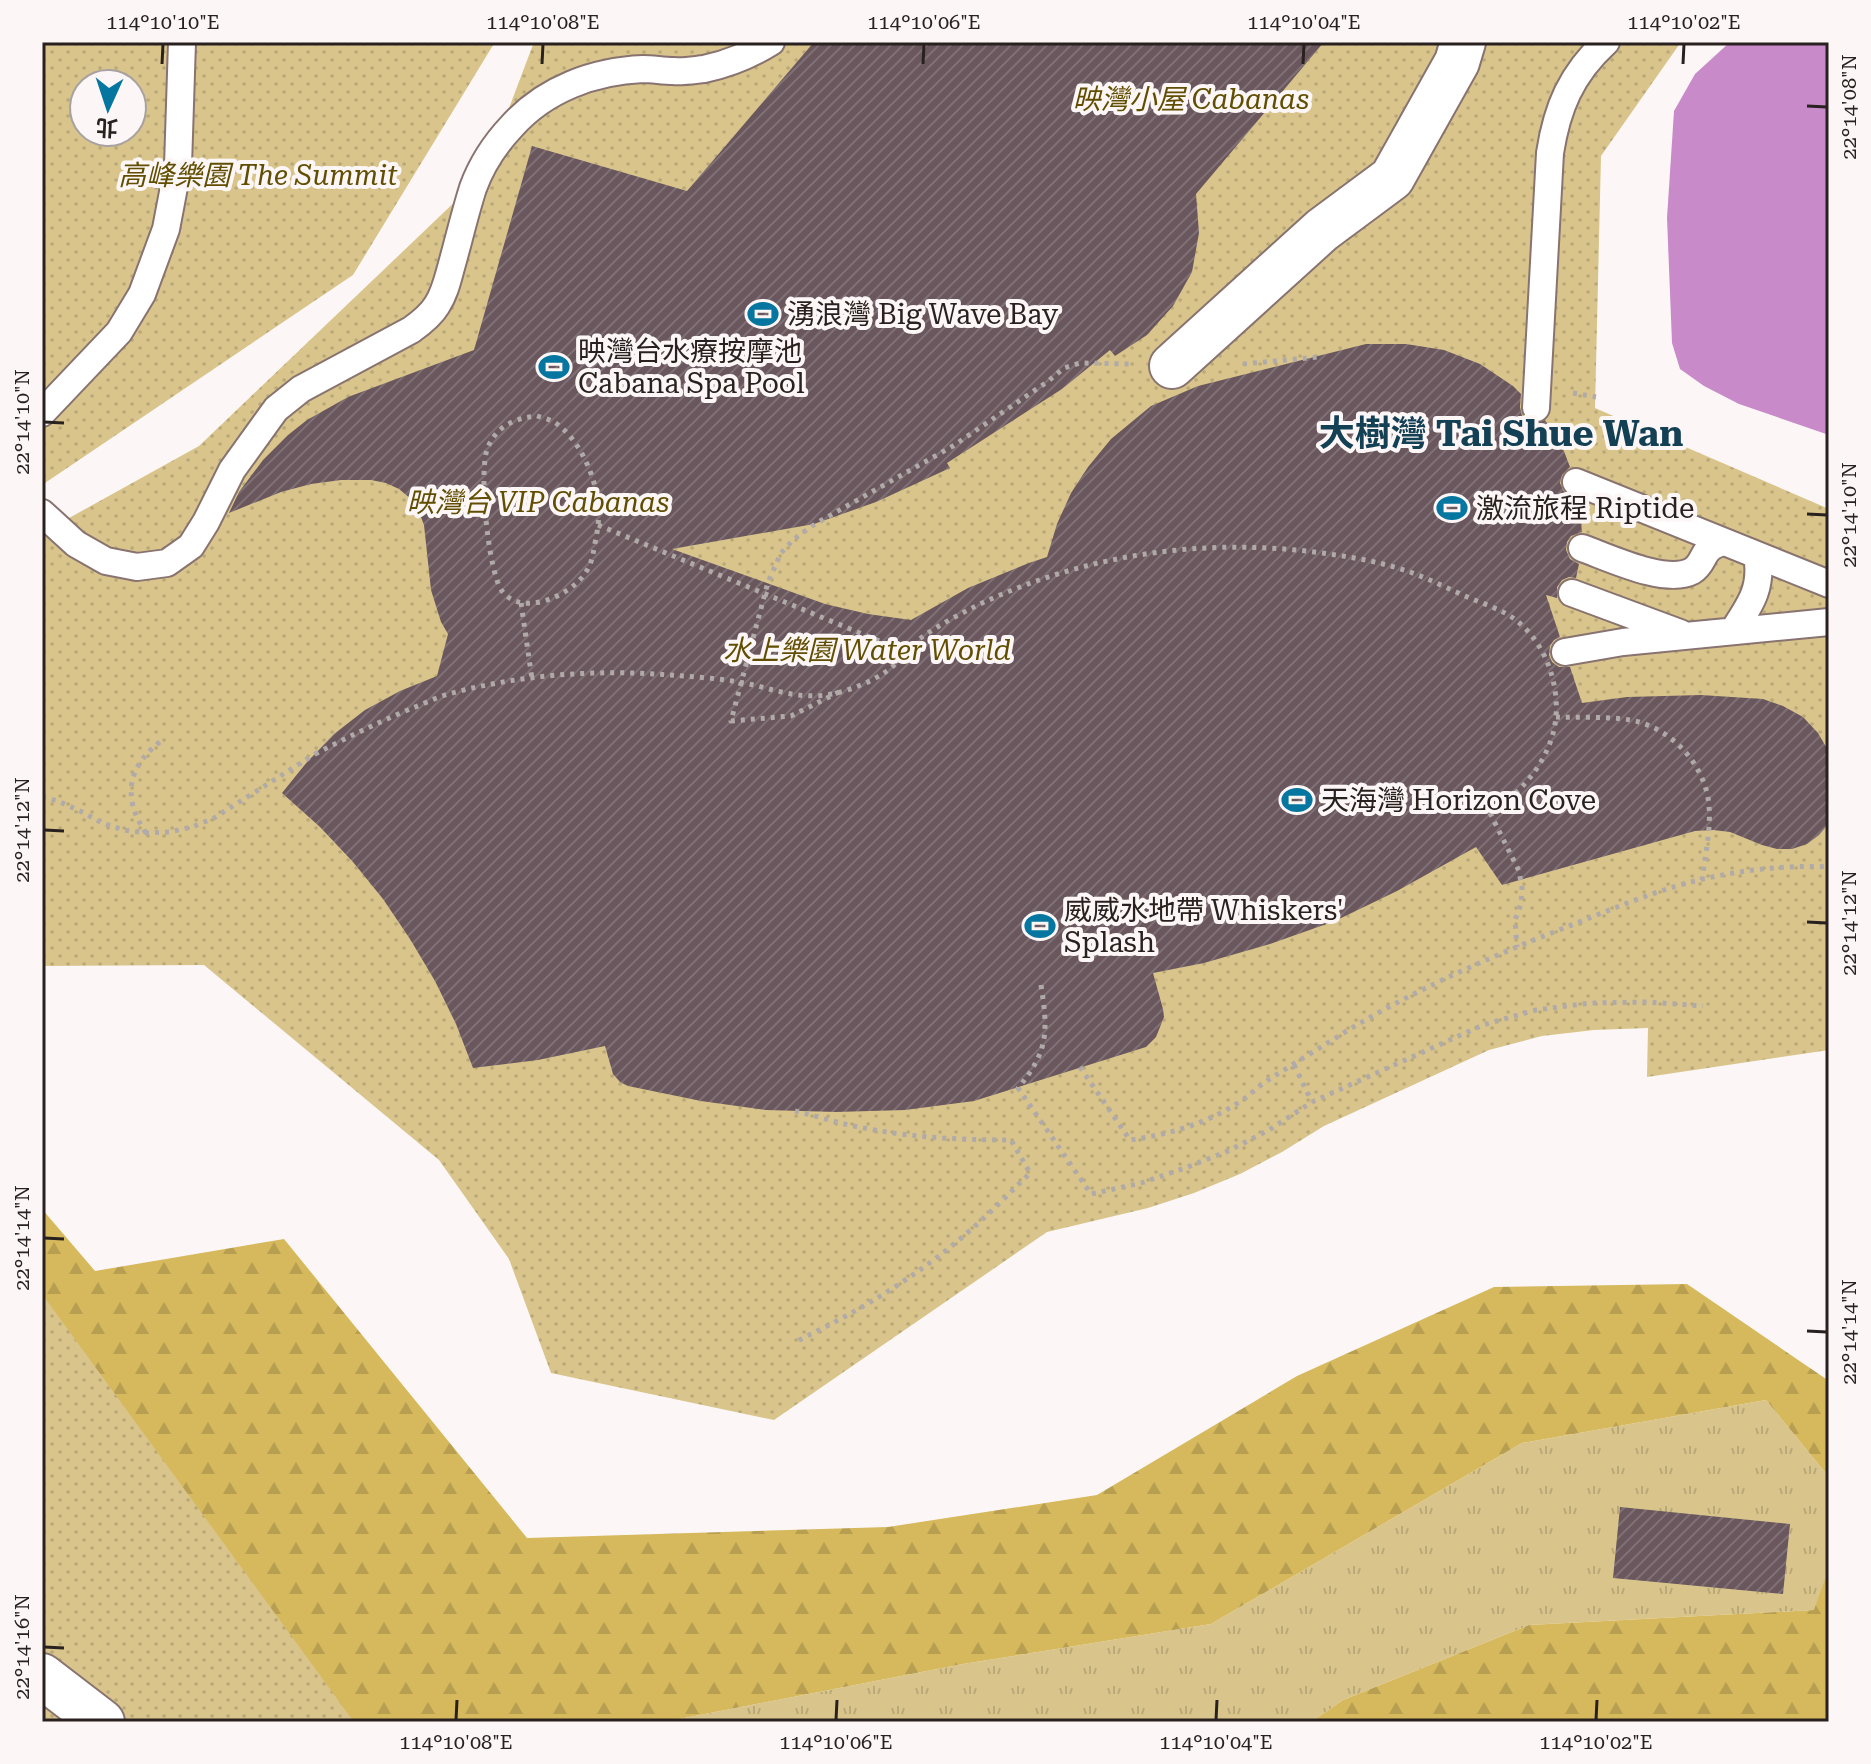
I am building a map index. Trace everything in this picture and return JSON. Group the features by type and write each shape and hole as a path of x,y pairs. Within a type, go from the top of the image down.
{"street":[{"path":"1172,366 1322,230 1392,178 1457,62 1463,42"},
{"path":"42,1676 102,1722"}],"lane":[{"path":"42,413 119,332 142,294 166,229 178,166 182,42"},
{"path":"42,513 76,544 106,561 137,567 167,563 191,546 232,470 276,409 301,389 426,319 445,287 474,185 490,153 521,117 560,90 595,75 621,70 674,72 701,69 726,64 771,42"},
{"path":"1536,408 1550,153 1554,131 1570,85 1585,63 1606,42"},
{"path":"1576,482 1829,584"},
{"path":"1582,548 1657,574 1678,576 1696,569 1707,549 1724,542"},
{"path":"1733,631 1754,599 1760,569 1757,555"},
{"path":"1572,593 1687,635"},
{"path":"1565,652 1623,642 1829,622"}],"path":[{"path":"839,692 791,716 731,721 768,582 781,553 815,524 953,446 1064,368 1094,363"},
{"path":"537,416 552,420 564,430 586,463 598,501 598,525 592,560 575,585 562,595 548,600 521,603 508,598 497,583 488,534 484,460 496,433 520,418 537,416"},
{"path":"598,525 906,652"},
{"path":"42,797 124,830 146,833 181,830 214,818 315,754 442,696 505,682 619,673 744,684 792,695 839,692 852,689 888,670 923,636 977,606 1035,581 1096,563 1159,551 1222,546 1285,548 1348,557 1409,572 1507,614 1537,643 1555,684 1555,728 1548,750 1537,769 1504,804 1490,813 1519,871 1522,888 1521,904 1515,920 1517,947"},
{"path":"521,603 532,679"},
{"path":"1556,717 1633,720 1656,729 1675,742 1692,760 1704,781 1709,805 1702,880"},
{"path":"146,833 137,820 131,789 141,759 164,739"},
{"path":"1080,1067 1130,1140 1162,1135 1219,1114 1347,1031 1402,1000 1517,947 1658,892 1702,880 1767,869 1829,867"},
{"path":"1041,985 1046,1019 1045,1038 1040,1056 1018,1088 1091,1194 1141,1183 1214,1157 1269,1130 1312,1102 1483,1025 1536,1010 1605,1003 1703,1006"},
{"path":"1294,1065 1312,1102"},
{"path":"795,1111 847,1125 902,1134 956,1140 1011,1140 1030,1173 990,1213 898,1285 849,1315 797,1341"}],"green space":[{"name":"高峰樂園 The Summit","path":"42,42 495,42 353,275 42,485"},
{"name":"水上樂園 Water World","path":"534,42 1681,42 1601,156 1595,408 1829,509 1829,1050 1647,1077 1648,1028 1542,1036 1489,1050 1324,1126 1240,1174 1194,1193 1148,1208 1047,1232 774,1420 551,1373 509,1259 439,1160 204,965 42,966 42,533 199,446 484,174"},
{"path":"42,1209 95,1271 284,1239 527,1538 888,1527 1097,1495 1297,1376 1494,1287 1687,1284 1829,1381 1829,1477 1766,1400 1522,1443 1211,1624 963,1664 664,1722 356,1722 170,1632 42,1546"},
{"path":"42,1294 354,1722 42,1722"},
{"path":"1766,1400 1829,1477 1829,1567 1815,1610 1529,1625 1343,1700 1311,1722 664,1722 963,1664 1211,1624 1522,1443"},
{"path":"1829,1567 1829,1722 1311,1722 1343,1700 1529,1625 1814,1610"}],"shaded area":[{"path":"1730,42 1829,42 1829,435 1739,404 1704,386 1680,369 1672,343 1667,218 1674,111 1695,74"}],"building":[{"path":"814,42 1324,42 1196,194 1199,233 1192,272 1173,306 1147,335 1115,356 1110,350 1062,389 947,463 950,468 876,502 814,524 672,549 825,604 911,620 968,588 1047,557 1071,493 1088,467 1111,439 1151,406 1198,386 1366,344 1406,344 1444,350 1480,364 1513,386 1521,394 1522,416 1534,424 1545,420 1562,446 1570,467 1562,475 1560,483 1564,492 1579,501 1582,532 1571,536 1567,542 1570,559 1579,564 1576,578 1562,580 1557,587 1557,598 1546,595 1560,637 1550,646 1549,655 1559,667 1570,667 1582,703 1627,697 1701,695 1763,699 1783,706 1803,717 1818,733 1829,752 1829,823 1807,844 1792,849 1762,845 1730,832 1695,831 1502,885 1476,847 1335,921 1204,963 1153,973 1164,1017 1156,1037 1146,1047 974,1101 905,1110 836,1112 766,1110 701,1101 620,1082 613,1074 605,1046 538,1060 473,1068 435,981 383,899 320,827 282,793 334,734 365,710 437,676 448,634 431,590 424,525 419,512 411,499 386,483 341,480 281,492 229,513 239,492 263,460 307,420 348,397 474,350 532,146 687,191"},
{"path":"1620,1507 1790,1524 1783,1594 1613,1578"}],"place":[{"name":"湧浪灣 Big Wave Bay","path":"763,314"},
{"name":"映灣台水療按摩池 Cabana Spa Pool","path":"554,367"},
{"name":"激流旅程 Riptide","path":"1452,508"},
{"name":"天海灣 Horizon Cove","path":"1297,800"},
{"name":"威威水地帶 Whiskers' Splash","path":"1040,926"}],"district":[{"name":"大樹灣 Tai Shue Wan","path":"1501,433"}],"park label":[{"name":"映灣小屋 Cabanas","path":"1191,99"},
{"name":"映灣台 VIP Cabanas","path":"538,502"}]}
